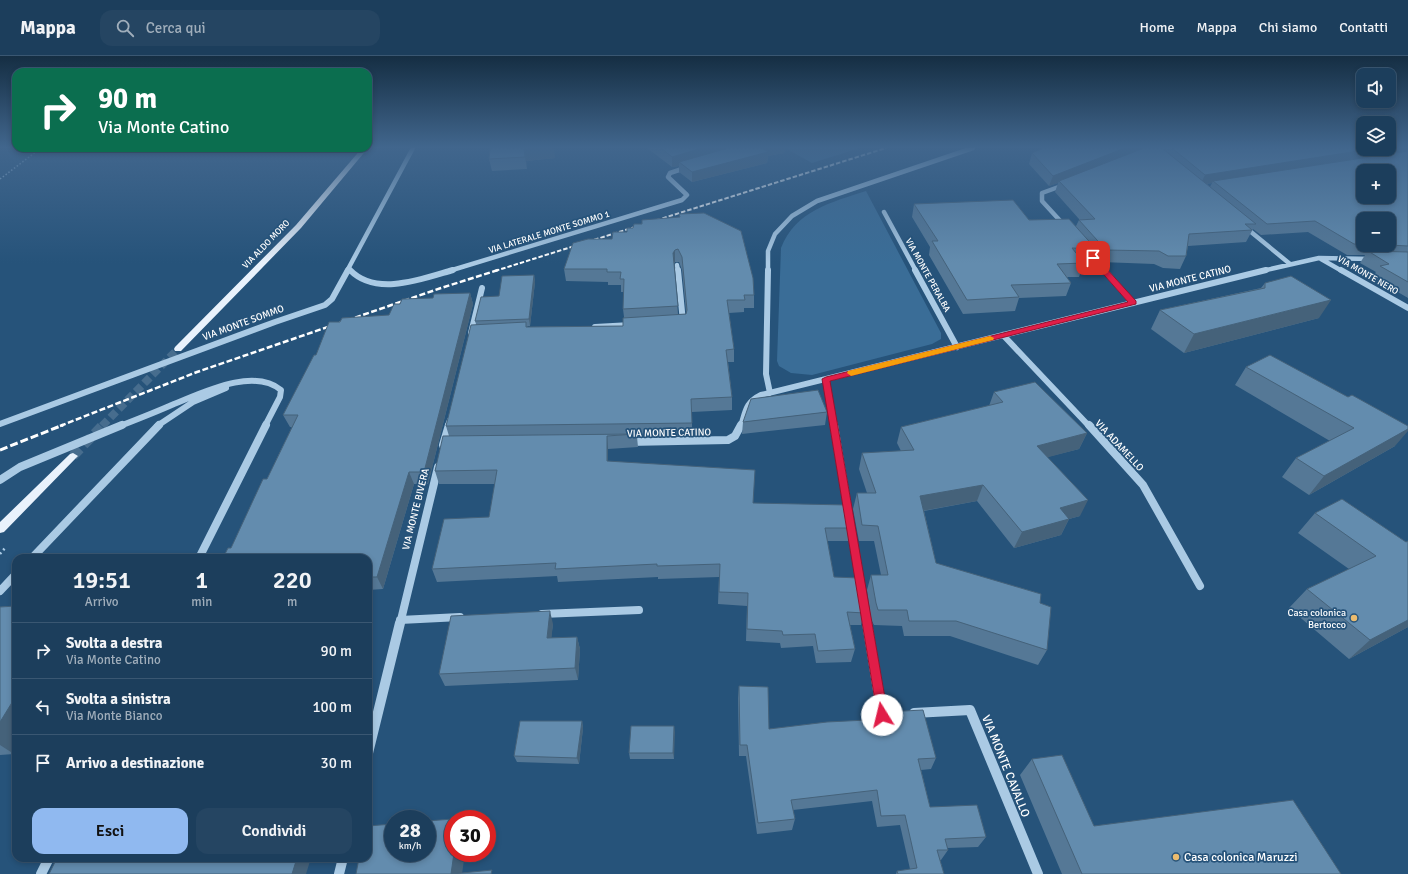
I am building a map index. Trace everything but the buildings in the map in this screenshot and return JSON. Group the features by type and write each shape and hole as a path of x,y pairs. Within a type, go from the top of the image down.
{"main road":[{"name":"VIA ALDO MORO","path":"178,349 274,252 334,186"},
{"path":"0,529 73,456"}],"street":[{"name":"VIA MONTE SOMMO","path":"0,424 275,322 325,305 332,299 393,186"},
{"name":"VIA LATERALE MONTE SOMMO 1","path":"349,269 353,274 360,278 381,284 407,282 427,277 682,200 687,195 684,190 678,186"},
{"path":"770,393 766,374 768,251 770,244 782,225 792,216 817,201 861,186"},
{"path":"1059,186 1042,193 1042,201 1068,229"},
{"name":"VIA MONTE PERALBA","path":"884,212 957,347"},
{"path":"1242,224 1290,264"},
{"path":"1083,246 1133,303"},
{"name":"VIA MONTE CATINO","path":"617,442 728,440 740,432 748,404 758,396 1290,264 1319,258 1378,259"},
{"name":"VIA MONTE NERO","path":"1319,258 1408,308"},
{"path":"675,323 683,322 677,265"},
{"path":"473,335 482,288"},
{"path":"589,327 636,325"},
{"name":"VIA ADAMELLO","path":"1003,335 1130,469 1142,484 1200,586"},
{"name":"VIA MONTE CAVALLO","path":"826,379 882,715 970,710 1038,874"},
{"path":"36,554 156,427 192,402 243,381"},
{"path":"0,480 20,467 216,387 243,381 267,382 277,385 281,390 280,397 202,554"},
{"name":"VIA MONTE BIVERA","path":"372,737 400,620 444,450 451,414"},
{"path":"0,591 12,578"},
{"path":"535,614 639,610"},
{"path":"400,620 472,617"},
{"path":"41,874 47,862"},
{"path":"339,874 342,862"}],"shaded area":[{"path":"866,191 941,333 941,339 932,344 812,375 791,373 779,366 777,361 781,248 787,235 795,225 805,217 828,204"}],"tunnel":[{"path":"102,426 178,349"},
{"path":"73,456 103,425"}],"railway":[{"path":"495,271 765,186"},
{"path":"60,426 197,372 441,288 498,270"},
{"path":"0,450 63,425"}],"slow traffic":[{"path":"851,373 990,338"}],"place":[{"name":"Casa colonica Bertocco","path":"1354,618"},
{"name":"Casa colonica Maruzzi","path":"1176,857"}],"route":[{"path":"882,715 826,379 1133,303 1093,258"}]}
